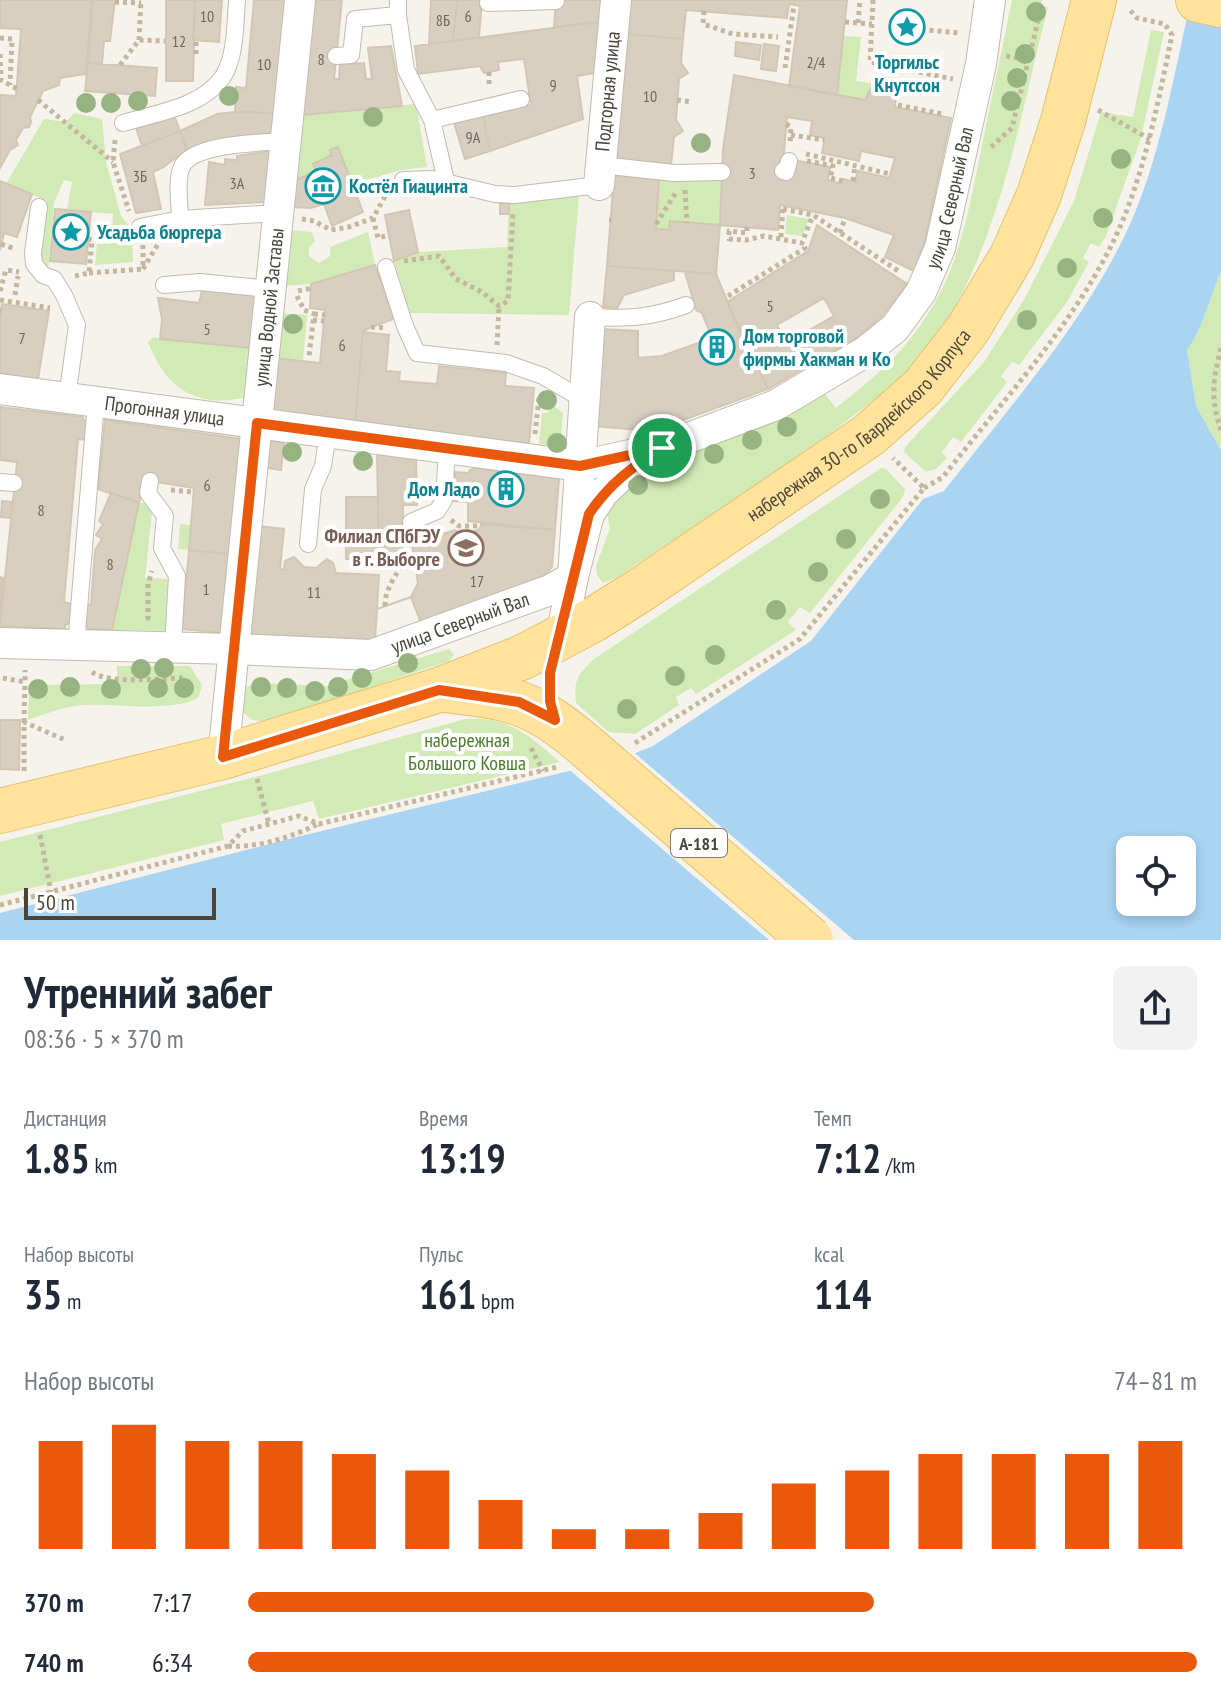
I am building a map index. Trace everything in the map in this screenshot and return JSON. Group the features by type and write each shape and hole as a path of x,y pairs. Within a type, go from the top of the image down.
{"main road":[{"path":"1198,0 1221,5"},
{"name":"набережная 30-го Гвардейского Корпуса","path":"21,806 239,763 523,657 642,589 869,435 923,387 968,329 1012,256 1063,121 1112,5"},
{"path":"557,737 549,686 561,637"},
{"name":"набережная 30-го Гвардейского Корпуса","path":"439,690 519,702 557,737"},
{"name":"А-181","path":"557,737 811,940"}],"street":[{"name":"улица Водной Заставы","path":"239,763 234,649 300,0"},
{"name":"улица Северный Вал","path":"0,643 371,655 550,590 573,577 586,523 603,493 624,473 662,448 776,405 865,352 895,328 921,292 940,248 981,64 990,0"},
{"name":"Подгорная улица","path":"600,175 611,3"},
{"path":"561,637 573,577 590,317"},
{"name":"Прогонная улица","path":"0,389 82,400 157,418 257,423 580,466 662,448"}],"lane":[{"path":"123,123 202,96 223,76 242,39 237,0"},
{"path":"488,3 556,1"},
{"path":"336,56 351,55 355,19 398,8 406,70 432,120 446,181"},
{"path":"432,120 521,99"},
{"path":"180,219 181,169 188,158 199,152 230,146 285,141"},
{"path":"403,180 432,179 495,194 515,195 600,175 722,172"},
{"path":"39,207 33,253 26,268 54,279 77,325 82,400 76,645"},
{"path":"140,227 180,219 278,216"},
{"path":"386,267 417,353 506,363 543,376 584,400"},
{"path":"164,285 200,282 270,289"},
{"path":"590,317 633,319 686,305"},
{"path":"308,544 313,489 323,466 328,433"},
{"path":"411,522 437,511 444,500 447,448"},
{"path":"150,481 148,493 165,516 162,548 177,576 173,647"}],"path":[{"path":"858,23 860,0"},
{"path":"873,0 870,62 962,81"},
{"path":"115,2 141,2 139,40 120,65"},
{"path":"785,68 794,5"},
{"path":"924,488 943,477 1075,308 1115,239 1150,139 1172,35 1165,24 1137,18 1112,5"},
{"path":"704,11 703,24 733,34 778,37"},
{"path":"912,17 917,29 910,36 899,35 895,30 897,19 912,17"},
{"path":"983,155 1012,128 1038,21"},
{"path":"845,22 872,24"},
{"path":"917,29 968,34"},
{"path":"0,38 21,39"},
{"path":"10,85 12,39"},
{"path":"139,40 165,41"},
{"path":"196,40 196,54"},
{"path":"0,54 1,80 17,89"},
{"path":"1006,56 1029,60"},
{"path":"38,100 113,162"},
{"path":"677,100 692,102"},
{"path":"898,105 955,116"},
{"path":"1101,112 1150,139"},
{"path":"791,135 824,140"},
{"path":"822,157 890,174"},
{"path":"792,164 833,166 830,178 842,181"},
{"path":"853,181 855,165"},
{"path":"278,216 304,218 331,230 349,227 373,218 387,192 403,180"},
{"path":"656,224 684,180 687,223"},
{"path":"499,306 508,301 515,195"},
{"path":"781,237 783,207 813,215 903,274"},
{"path":"802,243 813,215"},
{"path":"373,218 378,238 389,235"},
{"path":"840,233 845,218"},
{"path":"728,296 805,248 802,243 781,237 729,239 729,231 747,233 747,227"},
{"path":"89,239 92,240 89,273"},
{"path":"411,259 439,256 456,279 482,292 499,306"},
{"path":"0,287 6,270 26,268 15,295"},
{"path":"66,276 143,269"},
{"path":"312,288 295,292 304,310 313,317 324,318"},
{"path":"0,300 47,307"},
{"path":"498,321 499,306"},
{"path":"309,356 313,317"},
{"path":"1221,348 1213,407 1221,430"},
{"path":"535,441 539,386"},
{"path":"174,490 194,492"},
{"path":"385,606 385,594 407,557 411,522"},
{"path":"155,619 148,618 148,584 162,548"},
{"path":"25,661 21,806 47,862 51,892"},
{"path":"3,678 25,682"},
{"path":"24,722 65,740"},
{"path":"543,771 557,737"},
{"path":"239,763 269,824"},
{"path":"228,846 243,847 319,824"}],"green space":[{"path":"1012,0 1042,0 1041,6 1048,7 1017,135 992,221 976,263 935,339 902,376 836,429 698,524 614,579 603,583 597,575 596,566 610,528 606,508 632,480 671,459 787,417 825,394 836,408 887,364 919,327 940,294 962,234"},
{"path":"1151,30 1164,32 1141,138 1106,236 1099,247 1091,243 1083,258 1089,262 1067,302 1019,365 1012,362 1001,376 1007,382 961,442 953,437 942,452 947,458 936,469 926,472 904,452 905,447 984,362 1025,298 1074,201 1101,112 1133,117"},
{"path":"843,36 861,37 856,81 876,84 865,100 837,95"},
{"path":"416,104 427,167 401,170 352,184 337,147 331,150 332,155 313,164 316,171 294,181 302,115"},
{"path":"74,113 102,119 106,162 121,216 132,229 133,262 95,265 97,244 111,244 113,214 67,210 72,182 64,180 54,203 48,270 41,261 47,201 6,184 44,119 66,122"},
{"path":"659,179 722,180 720,225 670,221 669,230 656,229"},
{"path":"579,196 569,315 410,313 394,261 418,252 507,247 509,201"},
{"path":"787,215 809,219 802,236 785,234"},
{"path":"288,230 312,232 315,241 309,248 309,256 319,263 330,256 330,247 368,232 375,265 311,284 283,286"},
{"path":"1221,272 1221,451 1196,406 1187,350 1202,322"},
{"path":"280,313 307,315 303,361 275,358"},
{"path":"154,337 251,348 250,396 215,400 187,392 164,373 155,359 148,342"},
{"path":"550,403 563,413 560,447 539,444 542,413 548,413"},
{"path":"881,468 886,469 905,489 903,497 810,613 800,607 788,622 796,630 696,694 691,688 676,697 679,705 635,734 609,732 576,703 578,678 594,659"},
{"path":"139,503 153,503 145,578 168,579 166,631 112,630"},
{"path":"180,524 191,525 189,550 178,549"},
{"path":"449,649 454,655 449,661 266,722 253,720 242,712 244,688 257,683 326,686"},
{"path":"117,666 190,666 202,685 198,698 186,703 77,706 28,720 29,685 117,684"},
{"name":"набережная Большого Ковша","path":"465,719 506,724 538,743 560,762 319,819 313,801 221,824 224,840 0,896 0,842 263,775"}],"water":[{"path":"1191,0 1221,0 1221,272 1202,322 1187,350 1196,406 1221,451 1221,940 0,940 0,913 623,758 653,746 811,641 923,499 944,491 1065,335 1108,268 1126,233 1148,177"}],"pier":[{"path":"631,750 854,940 769,940 566,767"}],"building":[{"path":"0,0 92,0 86,74 60,78 59,85 43,91 30,117 29,127 23,128 16,140 18,145 10,150 0,168 0,95 16,96 21,29 0,28"},
{"path":"93,0 115,0 110,41 104,41 102,63 88,63"},
{"path":"166,0 195,0 193,81 166,81"},
{"path":"195,0 222,0 219,42 193,40"},
{"path":"254,0 285,0 274,113 235,112 236,87 246,88"},
{"path":"313,0 342,0 334,79 339,79 340,65 364,63 366,79 372,79 368,48 391,46 402,106 302,115"},
{"path":"431,0 457,0 453,41 429,44"},
{"path":"457,0 482,0 479,37 453,41"},
{"path":"556,0 601,0 599,22 554,27"},
{"path":"630,0 847,0 837,95 789,86 800,6 789,4 787,18 686,10 683,39 627,34"},
{"path":"599,22 595,73 577,76 583,119 490,151 483,116 531,105 524,59 498,62 499,70 484,73 480,66 418,74 415,46"},
{"path":"627,34 683,39 681,63 688,73 679,79 676,120 683,131 674,137 671,165 616,159"},
{"path":"736,42 761,45 759,60 735,56"},
{"path":"764,44 779,46 776,71 761,69"},
{"path":"88,63 157,68 155,96 85,91"},
{"path":"734,75 865,100 871,89 884,86 896,96 895,107 951,118 924,244 914,271 885,257 894,235 845,218 780,205 778,230 720,225 723,149","holes":["787,117 812,121 810,135 825,138 822,153 859,161 861,151 895,158 889,178 858,171 855,182 843,179 841,184 828,180 830,167 794,160 782,175"]},
{"path":"274,113 272,136 230,139 187,150 180,131 217,114"},
{"path":"174,115 180,131 142,146 136,128"},
{"path":"483,116 490,151 465,159 454,123"},
{"path":"180,131 187,150 153,172 161,209 136,213 120,154"},
{"name":"Костёл Гиацинта","path":"338,147 363,212 332,226 324,204 311,208 291,207 294,181 316,171 313,164 332,155 330,150"},
{"path":"270,151 266,202 205,205 209,162 225,165 225,159 237,160 237,156"},
{"path":"614,176 659,179 656,229 669,230 670,221 720,225 716,274 607,266"},
{"path":"0,181 32,194 17,237 4,233 0,250"},
{"path":"500,203 509,203 509,214 500,214"},
{"path":"55,209 91,212 86,264 50,261"},
{"path":"409,210 418,252 394,261 385,215"},
{"path":"817,225 907,284 882,316 855,339 768,389 727,302 808,251","holes":["824,298 834,316 786,343 777,325"]},
{"path":"375,265 394,319 363,332 355,422 269,413 275,358 320,363 325,310 310,308 311,284"},
{"path":"607,266 674,271 674,280 624,295 617,308 603,307"},
{"name":"Дом торговой фирмы Хакман и Ко","path":"685,272 716,274 768,389 653,431 593,426 601,329 638,331 638,358 662,356 712,338 702,313 696,310"},
{"path":"202,290 257,296 251,348 160,339 162,319 158,298 199,303"},
{"path":"2,304 49,311 38,379 0,373"},
{"path":"363,332 389,335 386,371 400,372 399,381 437,384 439,366 506,373 505,386 534,388 529,444 355,422"},
{"path":"0,407 82,417 88,425 87,440 78,439 64,602 73,605 72,622 65,625 65,629 0,626 17,462 0,460"},
{"path":"105,420 242,439 230,554 189,550 194,488 144,480 139,503 98,489"},
{"path":"265,440 284,443 281,470 262,467"},
{"path":"377,453 416,459 417,505 403,505 402,555 379,555"},
{"name":"Дом Ладо","path":"475,468 559,478 555,530 468,521 468,502 453,501 455,472 469,473"},
{"path":"111,493 139,503 112,630 88,629 82,623 84,606 91,604 95,550 102,539 96,535 103,524 99,521"},
{"path":"346,497 378,497 378,559 346,559"},
{"path":"2,501 12,502 10,518 1,517"},
{"path":"481,524 555,530 552,567 541,579 375,640 377,609 411,597 418,583 412,544 455,530 464,536 480,529"},
{"path":"257,526 284,529 280,569 284,570 285,561 294,557 304,567 316,568 327,559 333,563 336,573 379,575 375,640 245,634"},
{"path":"189,550 230,554 223,633 182,629"},
{"path":"0,577 3,578 0,617"},
{"path":"411,597 421,623 375,640 377,609"},
{"path":"0,720 20,720 19,770 0,769"}],"place":[{"name":"Торгильс Кнутссон","path":"907,27"},
{"name":"Костёл Гиацинта","path":"323,186"},
{"name":"Усадьба бюргера","path":"71,232"},
{"name":"Дом торговой фирмы Хакман и Ко","path":"717,347"},
{"name":"Дом Ладо","path":"506,489"},
{"name":"Филиал СПбГЭУ в г. Выборге","path":"466,548"}],"route":[{"path":"257,423 580,466 662,448 624,473 603,493 589,514 550,673 550,701 555,720 519,702 439,690 223,757 257,423"}]}
